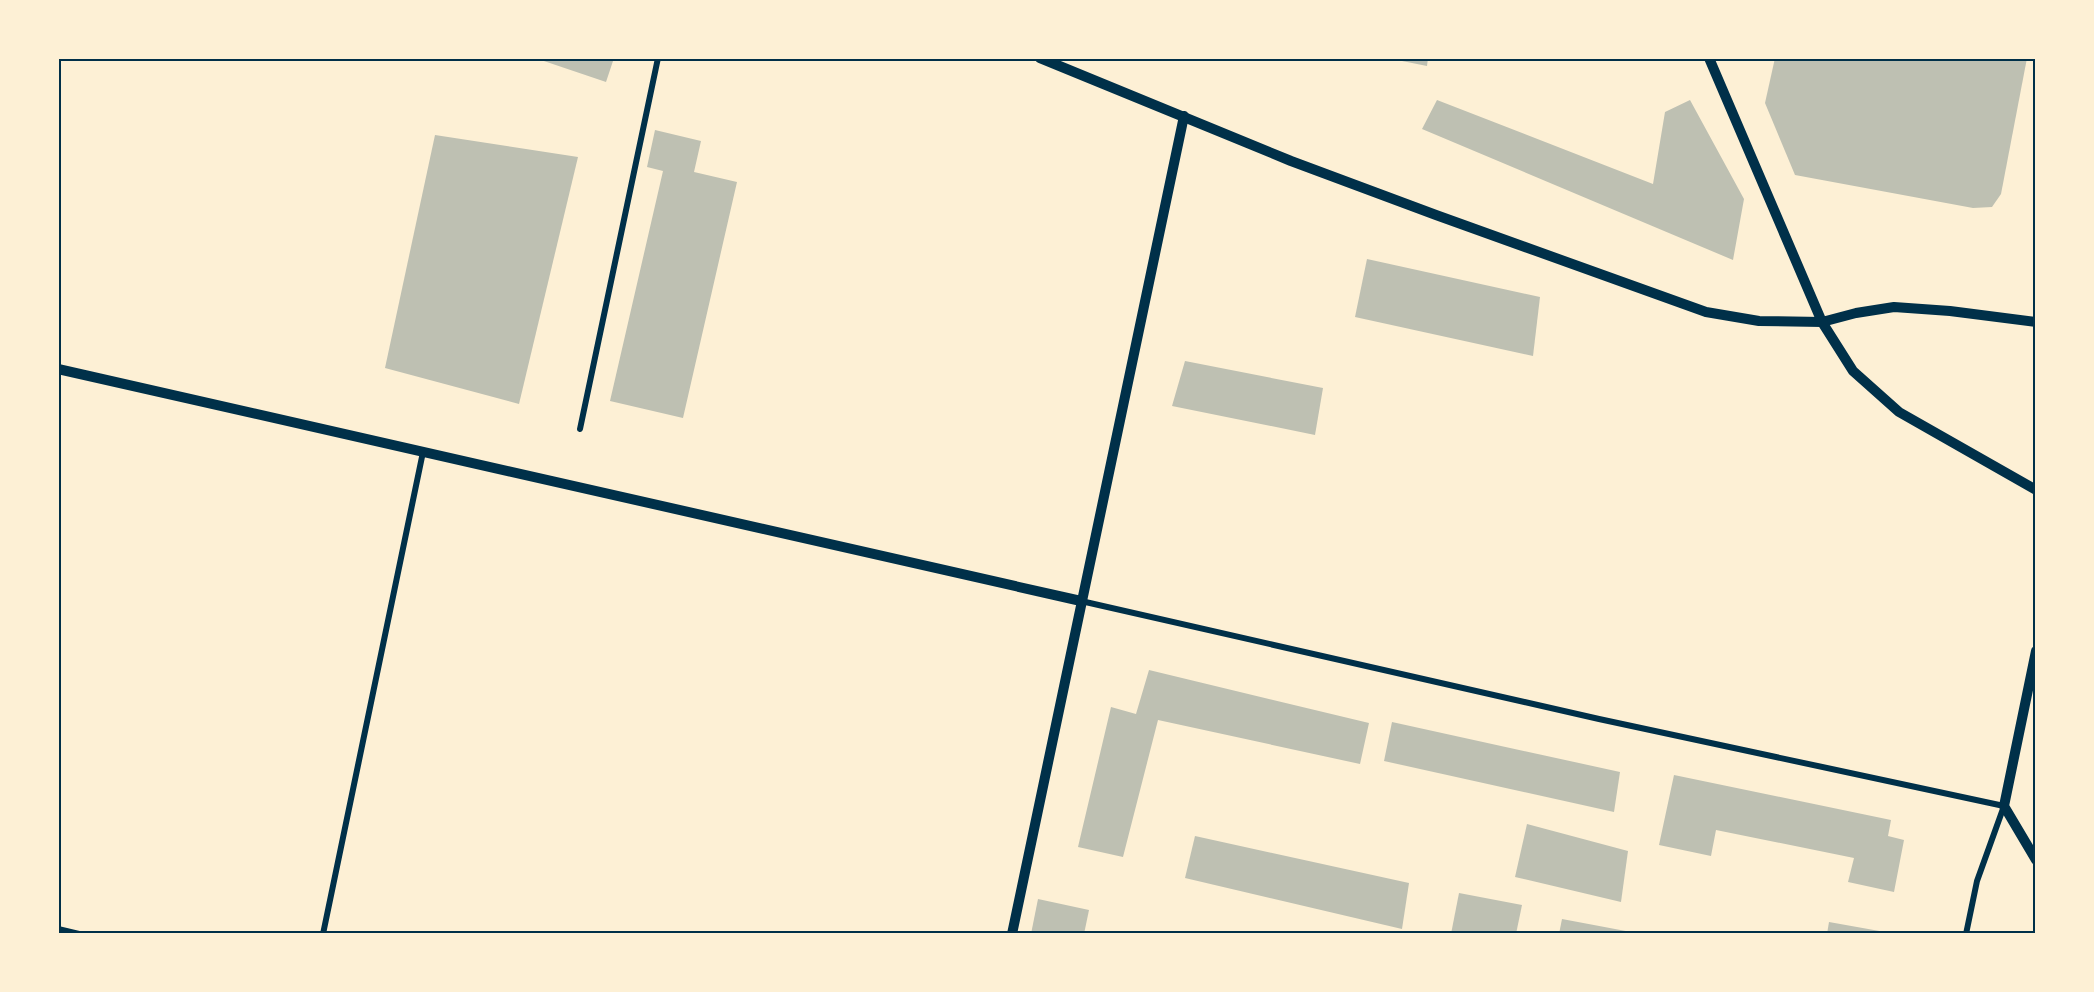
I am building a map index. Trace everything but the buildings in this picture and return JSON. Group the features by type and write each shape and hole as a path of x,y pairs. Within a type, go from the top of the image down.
{"street":[{"path":"580,429 658,58"},
{"path":"1040,58 1291,161 1706,312 1759,321 1822,322 1856,313 1894,307 1950,310 2036,322"},
{"path":"1709,58 1822,322 1853,371 1899,412 2036,490"},
{"path":"1012,933 1184,116"},
{"path":"58,369 1599,719 2004,806 2036,860"},
{"path":"323,933 423,452"},
{"path":"1966,933 1977,881 2004,806 2036,651"},
{"path":"58,929 80,933"}]}
